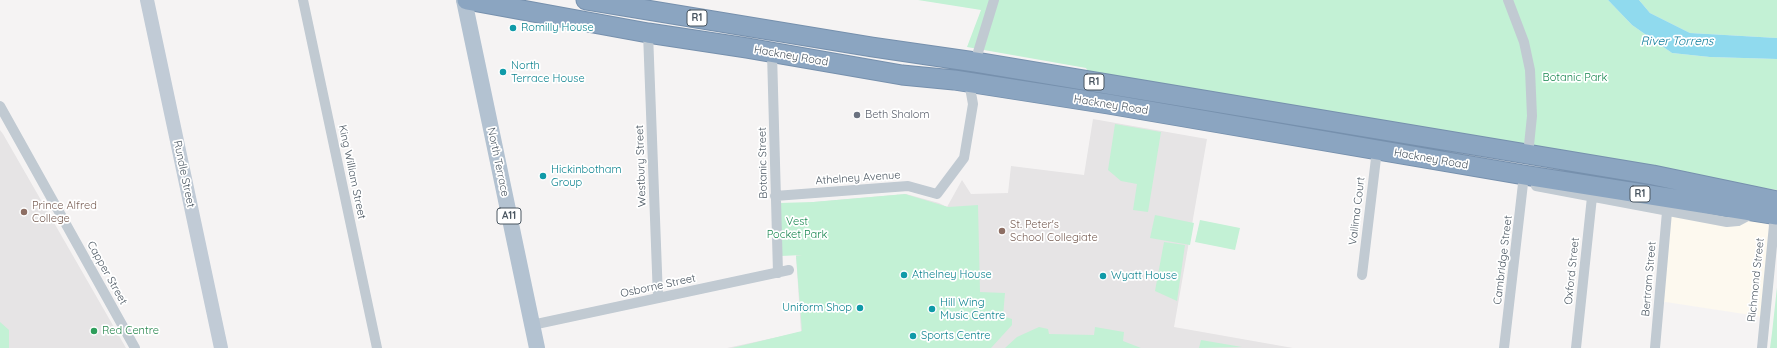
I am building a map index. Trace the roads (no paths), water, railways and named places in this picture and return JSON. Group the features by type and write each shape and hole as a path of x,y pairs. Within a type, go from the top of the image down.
{"highway":[{"name":"Hackney Road","path":"467,0 648,33 902,75 978,84 1108,104 1376,150 1525,179 1630,192 1751,204"},
{"name":"Hackney Road","path":"586,0 975,62 1634,172 1776,210"},
{"path":"610,4 611,10 625,28"},
{"path":"975,62 975,68 979,72 1085,90 1108,104"},
{"path":"1349,124 1376,150"},
{"path":"1630,192 1634,172"}],"main road":[{"name":"North Terrace","path":"464,0 537,348"}],"street":[{"name":"Rundle Street","path":"147,0 221,348"},
{"name":"King William Street","path":"303,0 376,348"},
{"path":"975,62 994,0"},
{"path":"1508,0 1524,42 1530,70 1532,116 1528,155"},
{"name":"Westbury Street","path":"648,33 658,298"},
{"name":"Botanic Street","path":"772,53 778,273"},
{"name":"Athelney Avenue","path":"973,104 980,91 978,84"},
{"name":"Athelney Avenue","path":"775,196 908,186 937,194 964,158 978,84"},
{"name":"Capper Street","path":"0,106 135,348"},
{"name":"Vailima Court","path":"1362,275 1376,150"},
{"name":"Hackney Road","path":"1525,179 1592,197 1727,222 1738,220 1751,204"},
{"name":"Cambridge Street","path":"1504,348 1525,179"},
{"name":"Oxford Street","path":"1576,348 1592,197"},
{"name":"Richmond Street","path":"1762,348 1776,210"},
{"name":"Bertram Street","path":"1655,348 1667,212"},
{"name":"Osborne Street","path":"532,325 789,270"}],"water":[{"name":"River Torrens","path":"1608,0 1639,0 1650,13 1690,33 1777,38 1777,59 1710,57 1672,53 1632,25"}],"place":[{"name":"Romilly House","path":"513,28"},
{"name":"North Terrace House","path":"503,72"},
{"name":"Beth Shalom","path":"857,115"},
{"name":"Hickinbotham Group","path":"543,176"},
{"name":"Prince Alfred College","path":"24,212"},
{"name":"St. Peter's School Collegiate","path":"1002,231"},
{"name":"Athelney House","path":"904,275"},
{"name":"Wyatt House","path":"1103,276"},
{"name":"Uniform Shop","path":"860,308"},
{"name":"Hill Wing Music Centre","path":"932,309"},
{"name":"Red Centre","path":"94,331"},
{"name":"Sports Centre","path":"913,336"}],"park label":[{"name":"Botanic Park","path":"1575,78"},
{"name":"Vest Pocket Park","path":"797,228"}]}
